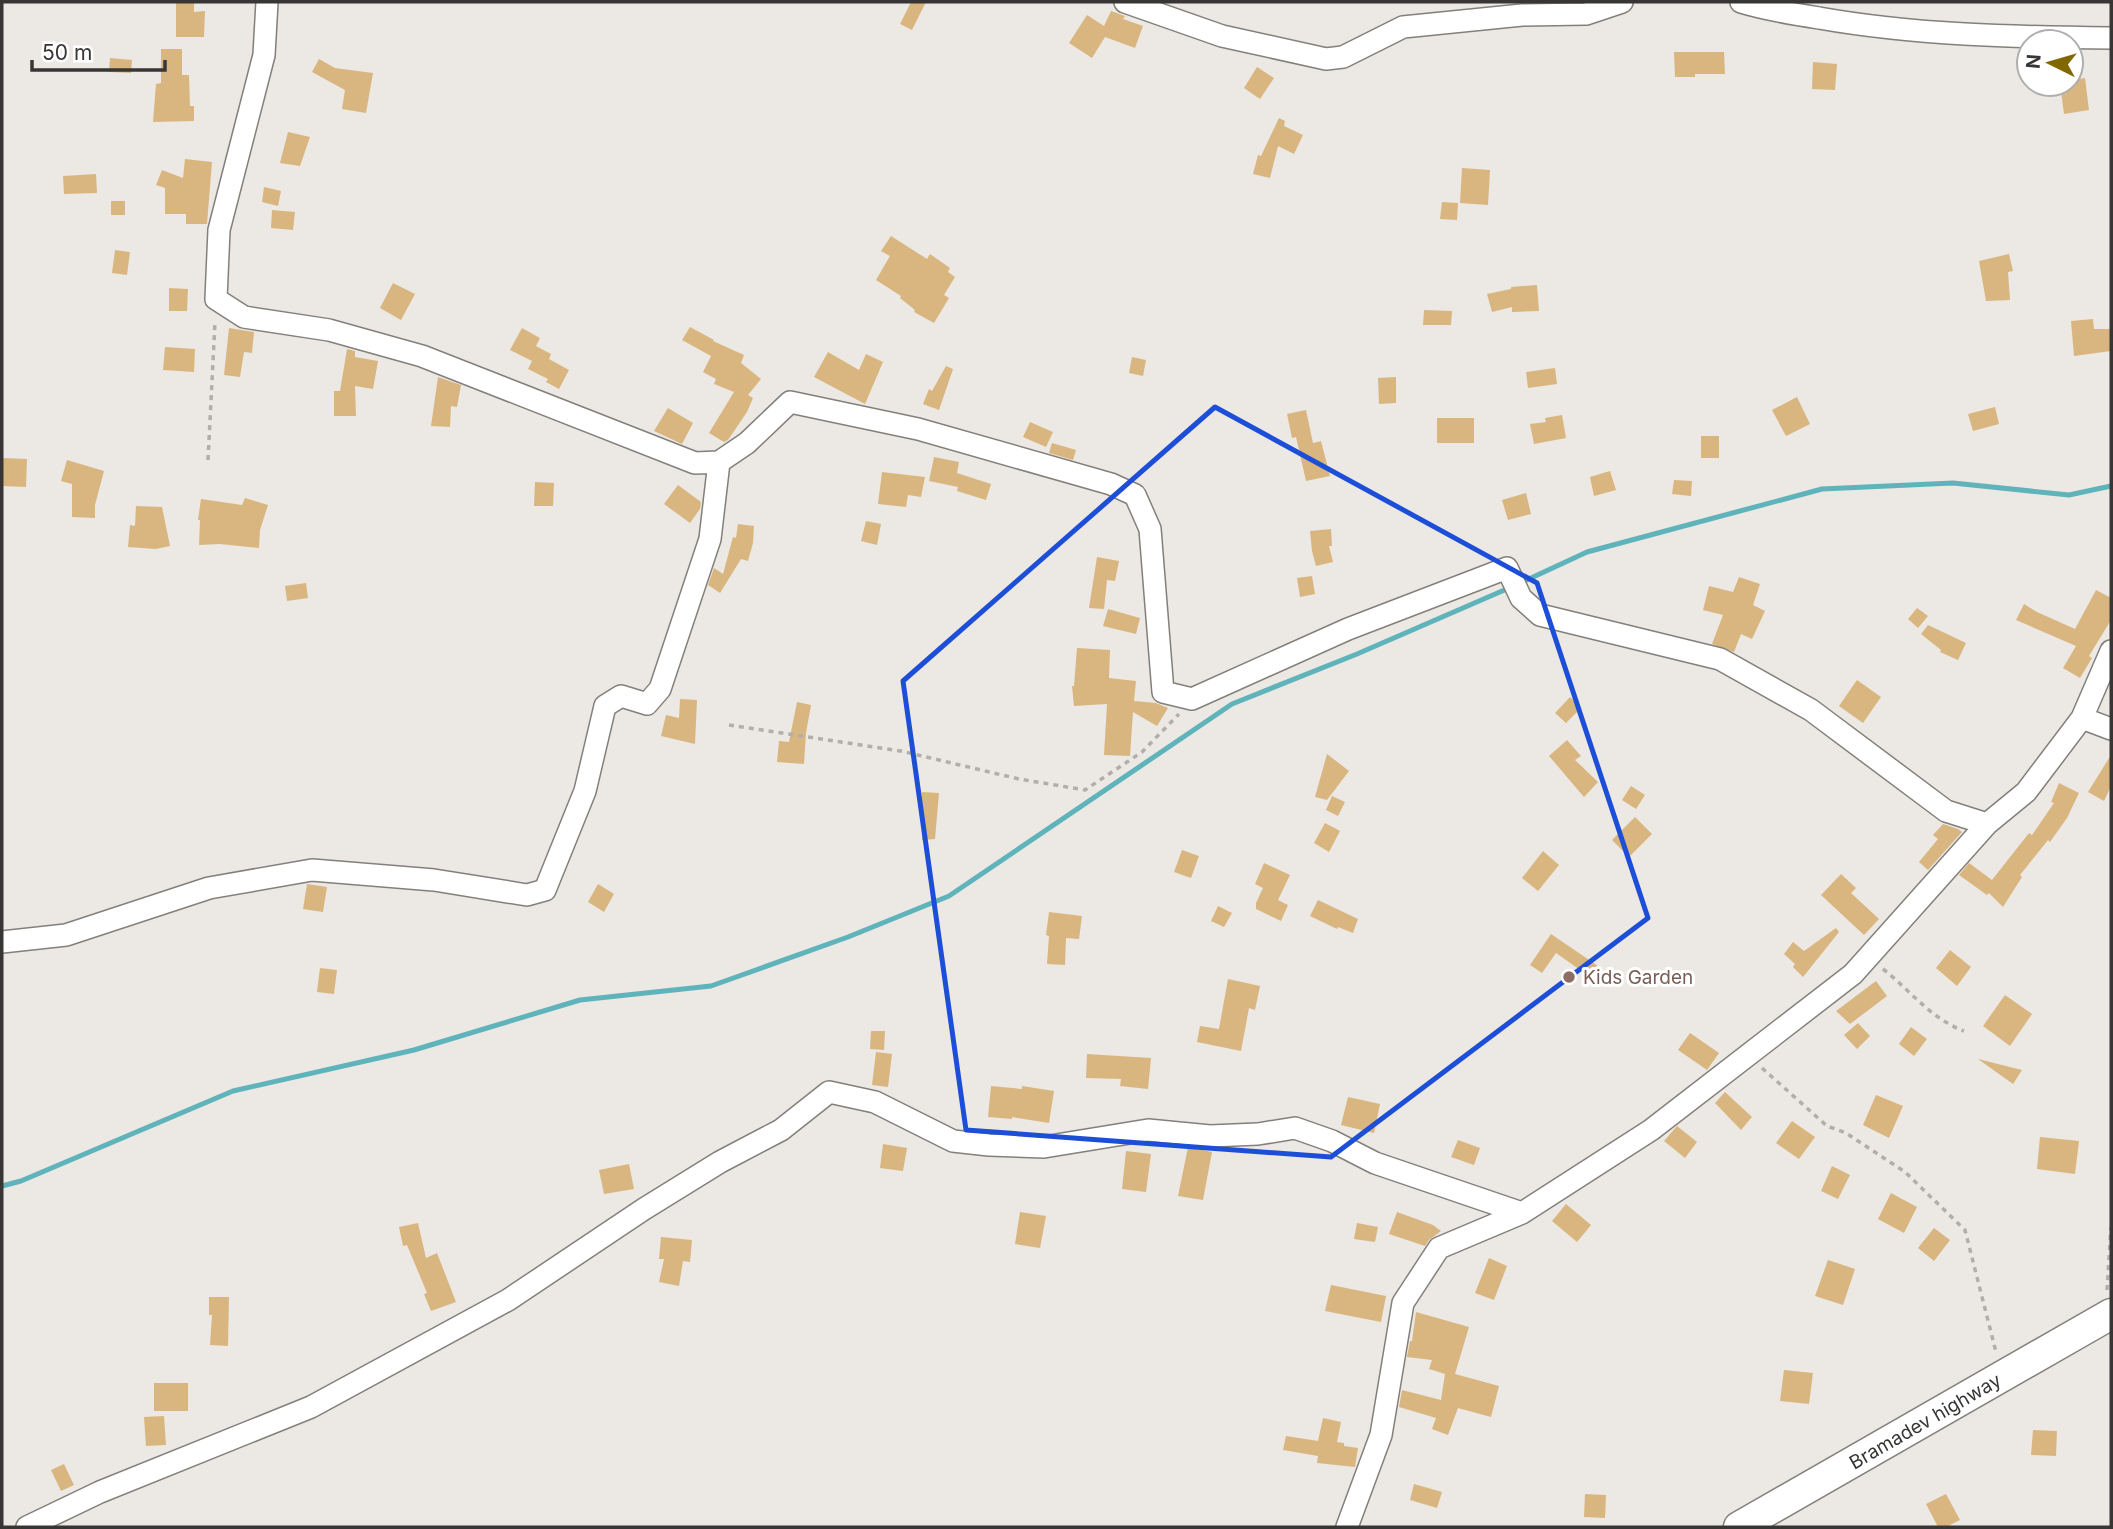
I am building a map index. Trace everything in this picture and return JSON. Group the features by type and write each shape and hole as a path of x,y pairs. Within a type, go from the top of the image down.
{"street":[{"path":"267,2 264,55 219,230 216,299 244,317 328,330 422,356 695,463 719,462 747,443 790,402 918,429 1111,484 1135,495 1150,529 1163,692 1192,699 1348,629 1507,568 1521,598 1540,615 1720,659 1811,710 1946,811 1987,824"},
{"path":"1125,2 1222,36 1326,59 1343,57 1403,27 1522,15 1586,14 1622,2"},
{"path":"1741,2 1764,9 1854,24 1937,33 2111,38"},
{"path":"2,942 66,935 209,888 312,870 434,880 527,895 545,890 585,792 605,706 621,696 647,704 660,689 710,539 719,462"},
{"path":"1347,1527 1381,1434 1403,1303 1439,1248 1522,1213 1651,1130 1853,974 1987,824 2026,792 2082,718 2111,651"},
{"path":"2082,718 2111,729"},
{"path":"27,1527 100,1492 311,1407 508,1300 644,1209 720,1162 781,1130 829,1092 875,1102 953,1141 989,1145 1044,1147 1148,1130 1210,1136 1258,1134 1295,1128 1332,1141 1375,1163 1522,1213"},
{"name":"Bramadev highway","path":"1739,1527 2109,1315"}],"path":[{"path":"208,460 216,299"},
{"path":"729,724 901,751 1018,779 1085,790 1142,752 1192,699"},
{"path":"1867,957 1899,982 1924,1007 1951,1026 1964,1031"},
{"path":"1748,1055 1827,1126 1846,1133 1905,1172 1965,1230 2002,1376"},
{"path":"2109,1315 2111,1227"}],"highlighted area":[{"path":"1215,407 1537,583 1648,918 1331,1157 966,1130 903,681"}],"building":[{"path":"176,2 194,2 194,12 205,11 204,37 176,37"},
{"path":"911,2 926,2 912,30 900,24"},
{"path":"1111,11 1125,16 1123,19 1143,26 1135,48 1105,37 1092,58 1069,43 1087,15 1104,26"},
{"path":"161,49 182,49 182,75 189,75 190,106 194,106 194,121 153,122 156,84 161,83"},
{"path":"1674,52 1724,52 1725,74 1675,77"},
{"path":"110,58 132,60 131,73 109,72"},
{"path":"319,59 335,68 373,73 366,113 342,109 345,90 312,72"},
{"path":"1813,62 1837,64 1835,90 1812,89"},
{"path":"1257,67 1274,78 1260,99 1244,88"},
{"path":"2085,78 2089,110 2064,114 2062,98 2085,98"},
{"path":"1279,118 1285,121 1284,126 1303,135 1294,154 1278,146 1270,178 1253,174 1258,155 1261,156"},
{"path":"288,132 310,137 300,166 280,163"},
{"path":"185,159 212,162 207,224 186,224 186,214 165,214 165,188 156,185 162,170 183,178"},
{"path":"1462,168 1490,170 1488,205 1460,203"},
{"path":"96,174 97,193 64,194 63,176"},
{"path":"264,187 281,191 278,206 262,202"},
{"path":"111,201 125,201 125,215 111,215"},
{"path":"1442,202 1458,203 1457,220 1440,219"},
{"path":"272,210 295,212 293,230 271,228"},
{"path":"891,236 927,259 930,254 950,268 948,272 955,277 944,295 949,298 934,323 914,312 901,296 876,280 890,256 881,251"},
{"path":"115,250 130,252 127,275 112,273"},
{"path":"2009,254 2013,271 2008,272 2010,300 1986,301 1979,261"},
{"path":"393,283 415,294 401,320 380,308"},
{"path":"1537,285 1539,311 1512,312 1512,307 1492,312 1487,294 1511,287"},
{"path":"169,288 188,289 187,311 169,311"},
{"path":"1424,310 1452,311 1451,325 1423,325"},
{"path":"2093,319 2094,329 2111,329 2111,351 2074,356 2071,321"},
{"path":"690,327 744,355 741,363 761,379 748,395 753,398 747,412 724,442 709,433 734,392 714,384 716,379 703,372 711,356 682,340"},
{"path":"229,328 254,332 252,353 244,352 240,377 224,375"},
{"path":"522,328 540,338 536,346 551,354 549,359 569,370 559,389 546,382 548,379 528,369 532,361 510,350"},
{"path":"165,347 195,349 194,372 163,370"},
{"path":"347,349 355,351 355,357 378,361 373,389 355,386 356,416 334,416 334,391 340,391"},
{"path":"828,352 859,370 866,354 883,362 865,404 814,377"},
{"path":"1132,357 1146,360 1143,376 1129,373"},
{"path":"946,366 953,369 939,410 923,404 929,389 932,391"},
{"path":"1555,368 1557,384 1528,388 1526,372"},
{"path":"438,377 461,385 457,407 451,406 450,427 431,426"},
{"path":"1396,377 1396,403 1379,404 1378,378"},
{"path":"1797,397 1810,424 1786,436 1772,410"},
{"path":"1995,407 1999,424 1973,431 1968,414"},
{"path":"668,408 693,423 682,444 654,431"},
{"path":"1306,410 1313,443 1321,441 1330,476 1306,481 1296,437 1292,438 1287,414"},
{"path":"1562,415 1566,438 1534,444 1530,424 1546,422 1545,418"},
{"path":"1437,418 1474,418 1474,443 1437,443"},
{"path":"1030,422 1053,432 1046,447 1023,437"},
{"path":"1701,436 1719,436 1719,458 1701,458"},
{"path":"1052,443 1076,450 1073,460 1049,453"},
{"path":"934,457 959,462 957,473 991,484 986,500 957,491 958,487 929,481"},
{"path":"2,458 27,459 26,487 2,486"},
{"path":"67,460 104,471 95,505 95,518 72,517 72,484 61,481"},
{"path":"1610,471 1616,490 1594,496 1590,477"},
{"path":"882,472 925,477 921,497 908,495 906,507 878,504"},
{"path":"1674,480 1692,481 1691,496 1672,494"},
{"path":"535,482 554,483 553,506 534,506"},
{"path":"678,485 701,502 700,509 690,523 664,504"},
{"path":"1526,493 1531,514 1508,520 1502,500"},
{"path":"245,498 268,505 260,530 259,548 199,545 201,499 242,505"},
{"path":"136,506 162,507 170,546 156,549 128,547 130,525 135,526"},
{"path":"866,521 881,524 877,545 861,541"},
{"path":"738,524 754,526 753,543 748,561 741,559 720,593 708,585 714,568 723,574 733,537 736,538"},
{"path":"1331,529 1332,546 1329,546 1333,562 1316,566 1310,531"},
{"path":"1097,557 1119,561 1115,581 1107,580 1104,609 1089,608"},
{"path":"1312,576 1315,594 1300,597 1297,578"},
{"path":"1739,577 1760,584 1753,605 1765,611 1752,639 1741,634 1734,652 1712,644 1723,615 1703,610 1709,586 1733,592"},
{"path":"306,583 308,598 287,601 285,586"},
{"path":"2096,590 2111,598 2111,620 2089,656 2092,658 2080,678 2063,668 2076,646 2016,620 2024,604 2075,629"},
{"path":"1917,608 1928,616 1918,628 1908,619"},
{"path":"1108,609 1140,618 1136,634 1103,626"},
{"path":"1928,625 1966,643 1958,660 1940,652 1941,650 1921,634"},
{"path":"1077,648 1110,650 1109,678 1136,681 1134,701 1156,703 1168,708 1157,726 1133,712 1130,756 1104,755 1107,704 1074,706 1072,686"},
{"path":"1857,680 1881,697 1863,723 1839,706"},
{"path":"1570,697 1581,708 1566,723 1555,713"},
{"path":"680,699 697,700 695,744 661,736 666,715 679,718"},
{"path":"797,702 811,705 804,764 777,762 779,741 789,742"},
{"path":"1567,740 1581,756 1575,760 1598,782 1584,797 1549,756"},
{"path":"1327,754 1349,771 1327,800 1315,797"},
{"path":"2111,755 2111,786 2104,801 2088,792"},
{"path":"2059,783 2079,793 2067,818 2050,842 2048,840 2020,875 2022,877 2003,907 1989,893 1987,895 1959,875 1969,863 1992,880 2029,833 2032,835 2054,803 2051,802"},
{"path":"1631,786 1645,795 1636,809 1622,800"},
{"path":"922,792 939,793 935,839 922,840"},
{"path":"1332,796 1345,802 1338,816 1326,810"},
{"path":"1635,817 1652,834 1629,857 1612,840"},
{"path":"1325,823 1340,831 1329,852 1314,843"},
{"path":"1943,824 1962,832 1928,870 1919,862 1938,839 1933,835"},
{"path":"1182,850 1199,856 1191,878 1174,872"},
{"path":"1543,851 1559,865 1538,891 1522,878"},
{"path":"1264,863 1290,875 1278,900 1288,905 1281,921 1256,909 1263,888 1255,884"},
{"path":"1841,874 1856,888 1851,893 1879,919 1864,935 1821,895"},
{"path":"307,884 327,887 323,912 303,909"},
{"path":"598,884 614,894 604,912 588,902"},
{"path":"1318,900 1358,919 1353,933 1338,927 1337,929 1310,916"},
{"path":"1218,906 1232,913 1224,927 1211,921"},
{"path":"1049,912 1082,916 1079,939 1066,938 1065,965 1047,964 1049,936 1046,935"},
{"path":"1836,928 1839,932 1803,977 1793,967 1795,964 1784,954 1793,942 1804,951"},
{"path":"1551,934 1598,966 1590,977 1556,953 1542,973 1530,965"},
{"path":"1950,950 1971,967 1957,986 1936,968"},
{"path":"320,968 337,970 334,994 317,992"},
{"path":"1228,979 1260,986 1255,1010 1249,1008 1241,1051 1197,1042 1200,1026 1219,1029"},
{"path":"1876,981 1887,996 1850,1024 1836,1011"},
{"path":"2005,995 2032,1014 2010,1046 1983,1026"},
{"path":"1858,1023 1870,1036 1857,1049 1844,1035"},
{"path":"1911,1027 1927,1039 1914,1056 1899,1044"},
{"path":"871,1031 885,1031 884,1050 870,1049"},
{"path":"1690,1033 1719,1053 1707,1070 1678,1050"},
{"path":"876,1052 892,1054 888,1087 872,1085"},
{"path":"1087,1054 1151,1058 1148,1089 1120,1086 1121,1079 1086,1078"},
{"path":"1978,1059 2022,1070 2013,1084"},
{"path":"991,1086 1022,1089 1022,1086 1054,1091 1049,1123 1012,1117 988,1117"},
{"path":"1725,1092 1752,1117 1741,1130 1715,1103"},
{"path":"1876,1095 1903,1106 1889,1138 1863,1125"},
{"path":"1348,1097 1380,1104 1374,1133 1341,1125"},
{"path":"1792,1121 1815,1137 1799,1159 1776,1143"},
{"path":"1677,1126 1697,1142 1685,1158 1664,1141"},
{"path":"2040,1137 2079,1141 2075,1174 2037,1169"},
{"path":"1458,1140 1480,1148 1474,1165 1451,1157"},
{"path":"883,1144 907,1148 903,1171 880,1168"},
{"path":"1188,1147 1212,1152 1203,1200 1178,1196"},
{"path":"1126,1151 1151,1154 1146,1192 1122,1189"},
{"path":"629,1164 634,1189 604,1194 599,1170"},
{"path":"1832,1166 1850,1175 1838,1199 1821,1191"},
{"path":"1891,1193 1917,1207 1904,1233 1878,1219"},
{"path":"1566,1204 1591,1225 1577,1242 1552,1221"},
{"path":"1020,1212 1046,1216 1040,1248 1015,1244"},
{"path":"1397,1212 1433,1225 1441,1231 1425,1246 1389,1234"},
{"path":"418,1223 426,1258 437,1253 456,1302 431,1311 424,1294 427,1293 407,1245 403,1246 399,1227"},
{"path":"1357,1223 1378,1227 1375,1242 1354,1239"},
{"path":"1934,1228 1950,1240 1934,1261 1918,1248"},
{"path":"661,1237 692,1240 690,1262 683,1261 679,1286 659,1282 664,1259 659,1259"},
{"path":"1489,1258 1507,1266 1494,1300 1475,1293"},
{"path":"1828,1260 1855,1269 1843,1305 1815,1296"},
{"path":"1331,1285 1386,1296 1381,1322 1325,1311"},
{"path":"209,1297 229,1297 228,1346 210,1345 212,1315 209,1315"},
{"path":"1416,1312 1469,1327 1455,1374 1499,1386 1491,1417 1458,1408 1448,1435 1432,1429 1436,1418 1399,1407 1402,1390 1441,1400 1445,1374 1429,1369 1432,1360 1407,1357"},
{"path":"1784,1370 1813,1373 1809,1404 1780,1401"},
{"path":"154,1383 188,1383 188,1411 154,1411"},
{"path":"164,1416 166,1445 146,1446 144,1417"},
{"path":"1323,1418 1341,1422 1337,1442 1358,1448 1355,1467 1317,1463 1318,1456 1283,1450 1286,1436 1318,1441"},
{"path":"2033,1430 2057,1431 2056,1456 2031,1455"},
{"path":"64,1464 74,1485 61,1491 51,1470"},
{"path":"1414,1484 1442,1492 1437,1508 1410,1500"},
{"path":"1585,1494 1606,1495 1605,1518 1584,1517"},
{"path":"1946,1494 1960,1520 1946,1527 1938,1527 1926,1504"}],"waterway":[{"path":"1518,584 1587,552 1822,489 1953,483 2069,495 2111,486"},
{"path":"2,1186 21,1181 233,1091 414,1050 580,1000 711,986 848,937 949,896 1232,704 1357,654 1509,588"}],"place":[{"name":"Kids Garden","path":"1569,977"}]}
